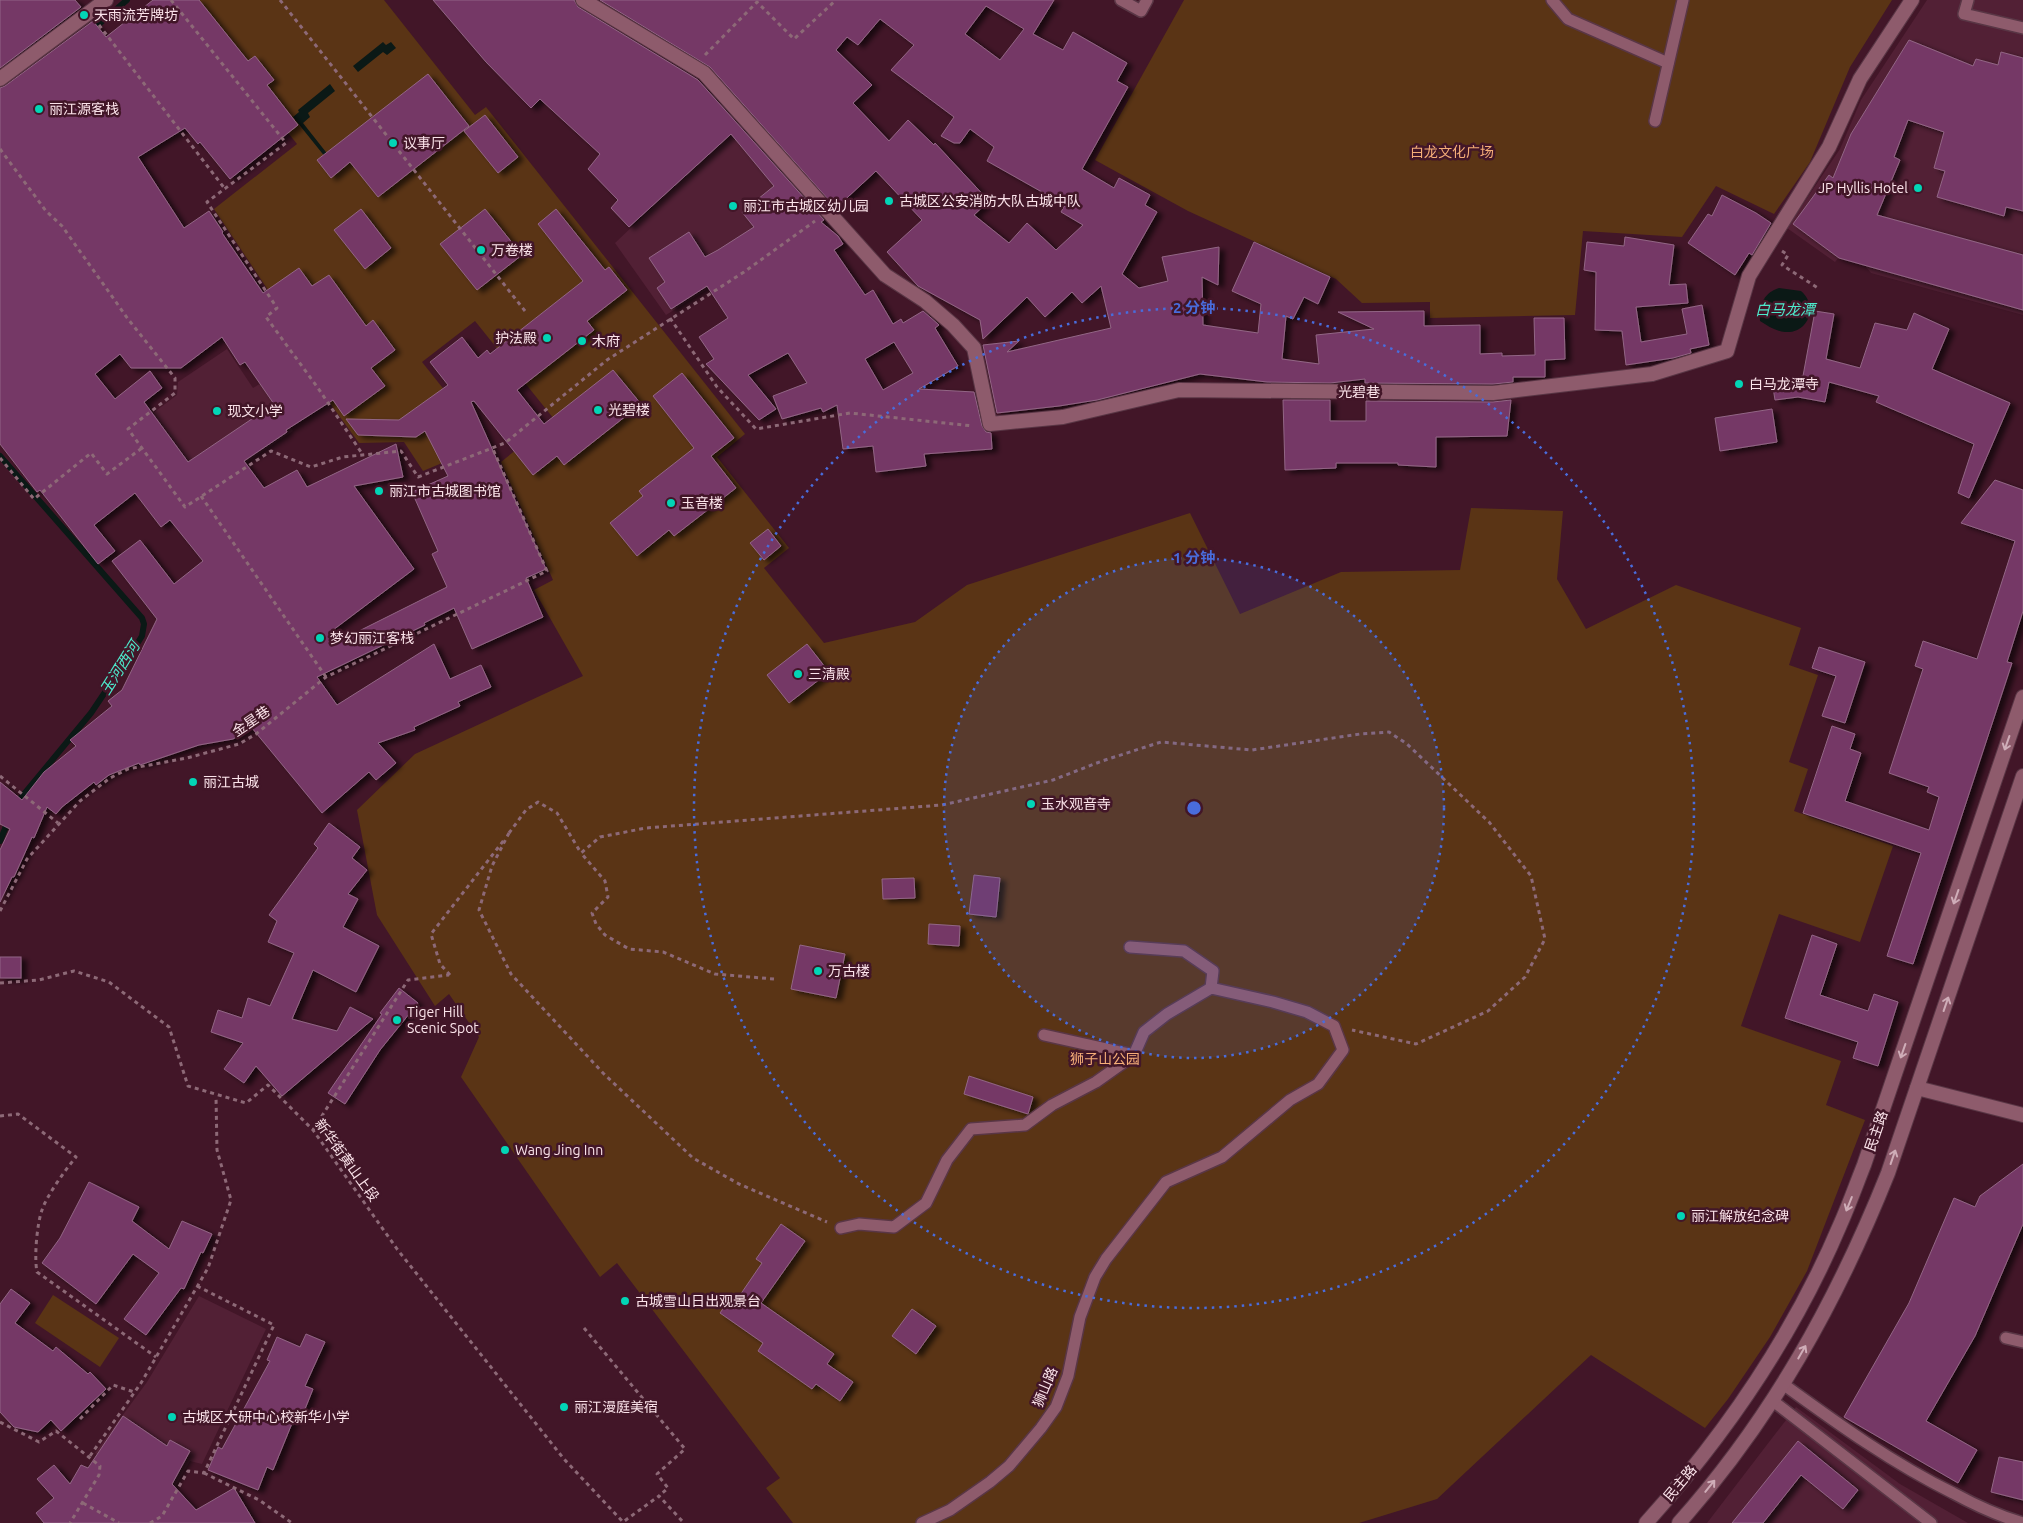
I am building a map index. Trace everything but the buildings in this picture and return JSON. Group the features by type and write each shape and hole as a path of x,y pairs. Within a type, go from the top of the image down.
{"street":[{"path":"0,79 106,0"},
{"path":"583,0 704,73 885,275 932,307 953,325 974,348 990,424"},
{"path":"1770,242 1829,147 1860,79 1912,0"},
{"name":"光碧巷","path":"990,424 1063,417 1179,390 1493,393 1652,374 1727,351 1748,276 1770,242"},
{"name":"民主路","path":"1646,1523 1715,1440 1748,1393 1800,1305 1840,1226 1864,1165 2023,697"},
{"name":"民主路","path":"1679,1523 1736,1455 1783,1384 1822,1317 1863,1236 1888,1173 2023,776"},
{"path":"1917,1088 2023,1115"}],"lane":[{"path":"1121,0 1141,11 1147,0"},
{"path":"1552,0 1568,19 1668,63"},
{"path":"1655,121 1683,0"},
{"path":"1968,0 1964,14 2023,28"},
{"path":"1130,946 1184,951 1213,971 1211,988"},
{"path":"841,1228 859,1224 894,1226 926,1203 947,1160 971,1129 1024,1125 1052,1105 1096,1082 1134,1055 1144,1032 1167,1014 1211,988 1307,1012 1334,1026"},
{"name":"狮山路","path":"922,1523 950,1510 990,1482 1008,1466 1041,1428 1056,1407 1068,1376 1086,1296 1095,1277 1118,1243 1166,1182 1222,1157 1290,1100 1318,1084 1343,1050 1334,1026"},
{"path":"1044,1035 1134,1055"},
{"path":"2006,1338 2023,1342"},
{"path":"1783,1384 1883,1455 1967,1501 2023,1523"},
{"path":"1772,1401 1931,1523"}],"path":[{"path":"171,0 286,143 207,202 277,308 266,317 318,388 363,455"},
{"path":"280,0 525,311"},
{"path":"695,67 719,39 758,1 794,39 836,0"},
{"path":"102,29 225,189"},
{"path":"0,149 46,211 62,226 128,319 175,378 175,392 128,429 185,507 271,451 311,467 343,457 401,451 418,477 505,442 608,360 670,318 744,272 828,212"},
{"path":"1770,242 1788,255 1782,265 1818,288"},
{"path":"670,318 717,387 756,429 850,413 973,426 990,424"},
{"name":"金星巷","path":"0,911 27,859 80,801 102,784 128,769 187,758 239,744 256,734 326,677 547,571 492,447"},
{"path":"0,458 34,499 91,453 107,474 142,448"},
{"path":"201,496 326,677"},
{"path":"581,853 600,837 646,828 942,805 1052,780 1161,742 1252,750 1360,734 1389,732 1407,744 1489,822 1531,876 1545,939 1525,977 1488,1011 1416,1044 1334,1026"},
{"path":"0,776 58,823"},
{"path":"313,1130 408,980 450,975 440,964 432,934 526,810 538,802 557,812 581,853 605,881 608,897 592,912 596,924 605,935 629,949 663,952 715,974 774,979"},
{"path":"509,833 492,866 479,910 511,974 603,1073 693,1158 739,1184 841,1228"},
{"path":"0,983 39,980 74,971 108,982 169,1027 188,1086 216,1096 216,1150 231,1200 208,1268 156,1357 90,1456"},
{"name":"新华街黄山上段","path":"216,1096 246,1103 268,1086 313,1130 397,1249 564,1459 623,1522 659,1496"},
{"path":"0,1116 18,1114 76,1157 66,1169 42,1209 35,1260 36,1272 156,1357"},
{"path":"197,1286 274,1325 204,1473"},
{"path":"584,1328 685,1449 657,1474 668,1488 659,1496 684,1523"},
{"path":"80,1419 113,1385 134,1392"},
{"path":"0,1422 39,1442 56,1431 90,1456 100,1466 99,1475 70,1523"},
{"path":"150,1523 162,1516 188,1471 204,1473 259,1500 292,1523"},
{"path":"83,1503 119,1523"}],"shaded area":[{"name":"JP Hyllis Hotel","path":"1927,0 2023,0 2023,315 1871,273 1859,258 1846,249 1835,262 1787,228 1840,149 1861,100"},
{"name":"丽江市古城区幼儿园","path":"722,101 818,212 770,250 666,315 615,243 660,200 681,137"},
{"name":"现文小学","path":"227,349 253,388 261,383 293,431 186,503 133,428 177,395 178,382"},
{"name":"古城区大研中心校新华小学","path":"199,1296 266,1329 202,1464 190,1461 160,1513 105,1459 95,1453 147,1382"},
{"path":"1796,1407 1900,1484 1968,1523 1707,1523"}],"green space":[{"name":"狮子山公园","path":"196,0 384,0 475,115 486,107 745,434 717,457 789,548 764,568 824,643 915,622 967,585 1190,513 1240,614 1341,572 1460,570 1471,508 1563,511 1557,579 1586,629 1676,585 1801,628 1789,665 1818,675 1789,762 1808,769 1794,811 1893,846 1860,942 1779,914 1741,1026 1841,1061 1826,1105 1865,1120 1807,1271 1770,1337 1728,1399 1705,1428 1591,1355 1437,1499 1359,1523 793,1523 766,1488 780,1478 617,1263 600,1277 461,1077 479,1037 449,994 435,1006 377,915 357,810 415,754 583,676 534,590 553,580 501,462 554,419 475,321 422,362 485,441 473,450 423,471 404,442 359,443 267,317 280,308 214,209 297,144 257,94"},
{"name":"白龙文化广场","path":"1184,0 1892,0 1850,67 1810,162 1774,214 1716,186 1682,237 1583,231 1575,315 1430,318 1430,302 1362,303 1336,279 1188,211 1095,160"},
{"path":"53,1295 119,1338 100,1367 35,1323"}],"water":[{"path":"383,42 386,45 391,42 396,48 387,55 383,52 358,72 353,66"},
{"path":"330,84 335,91 308,113 310,117 303,123 333,161 330,163 293,117 299,112 298,110"},
{"name":"白马龙潭","path":"1779,288 1801,291 1806,297 1810,311 1805,324 1800,329 1785,332 1778,331 1760,321 1760,310 1763,301 1769,293"}],"waterway":[{"path":"92,30 127,0"},
{"name":"玉河西河","path":"0,456 142,618 144,624 142,636 91,713 15,805"},
{"name":"玉河西河","path":"0,841 9,819"}],"place":[{"name":"天雨流芳牌坊","path":"84,15"},
{"name":"丽江源客栈","path":"39,109"},
{"name":"议事厅","path":"393,143"},
{"name":"JP Hyllis Hotel","path":"1918,188"},
{"name":"古城区公安消防大队古城中队","path":"889,201"},
{"name":"丽江市古城区幼儿园","path":"733,206"},
{"name":"万卷楼","path":"481,250"},
{"name":"护法殿","path":"547,338"},
{"name":"木府","path":"582,341"},
{"name":"白马龙潭寺","path":"1739,384"},
{"name":"光碧楼","path":"598,410"},
{"name":"现文小学","path":"217,411"},
{"name":"丽江市古城图书馆","path":"379,491"},
{"name":"玉音楼","path":"671,503"},
{"name":"梦幻丽江客栈","path":"320,638"},
{"name":"三清殿","path":"798,674"},
{"name":"丽江古城","path":"193,782"},
{"name":"玉水观音寺","path":"1031,804"},
{"name":"万古楼","path":"818,971"},
{"name":"Tiger Hill Scenic Spot","path":"397,1020"},
{"name":"Wang Jing Inn","path":"505,1150"},
{"name":"丽江解放纪念碑","path":"1681,1216"},
{"name":"古城雪山日出观景台","path":"625,1301"},
{"name":"丽江漫庭美宿","path":"564,1407"},
{"name":"古城区大研中心校新华小学","path":"172,1417"}]}
